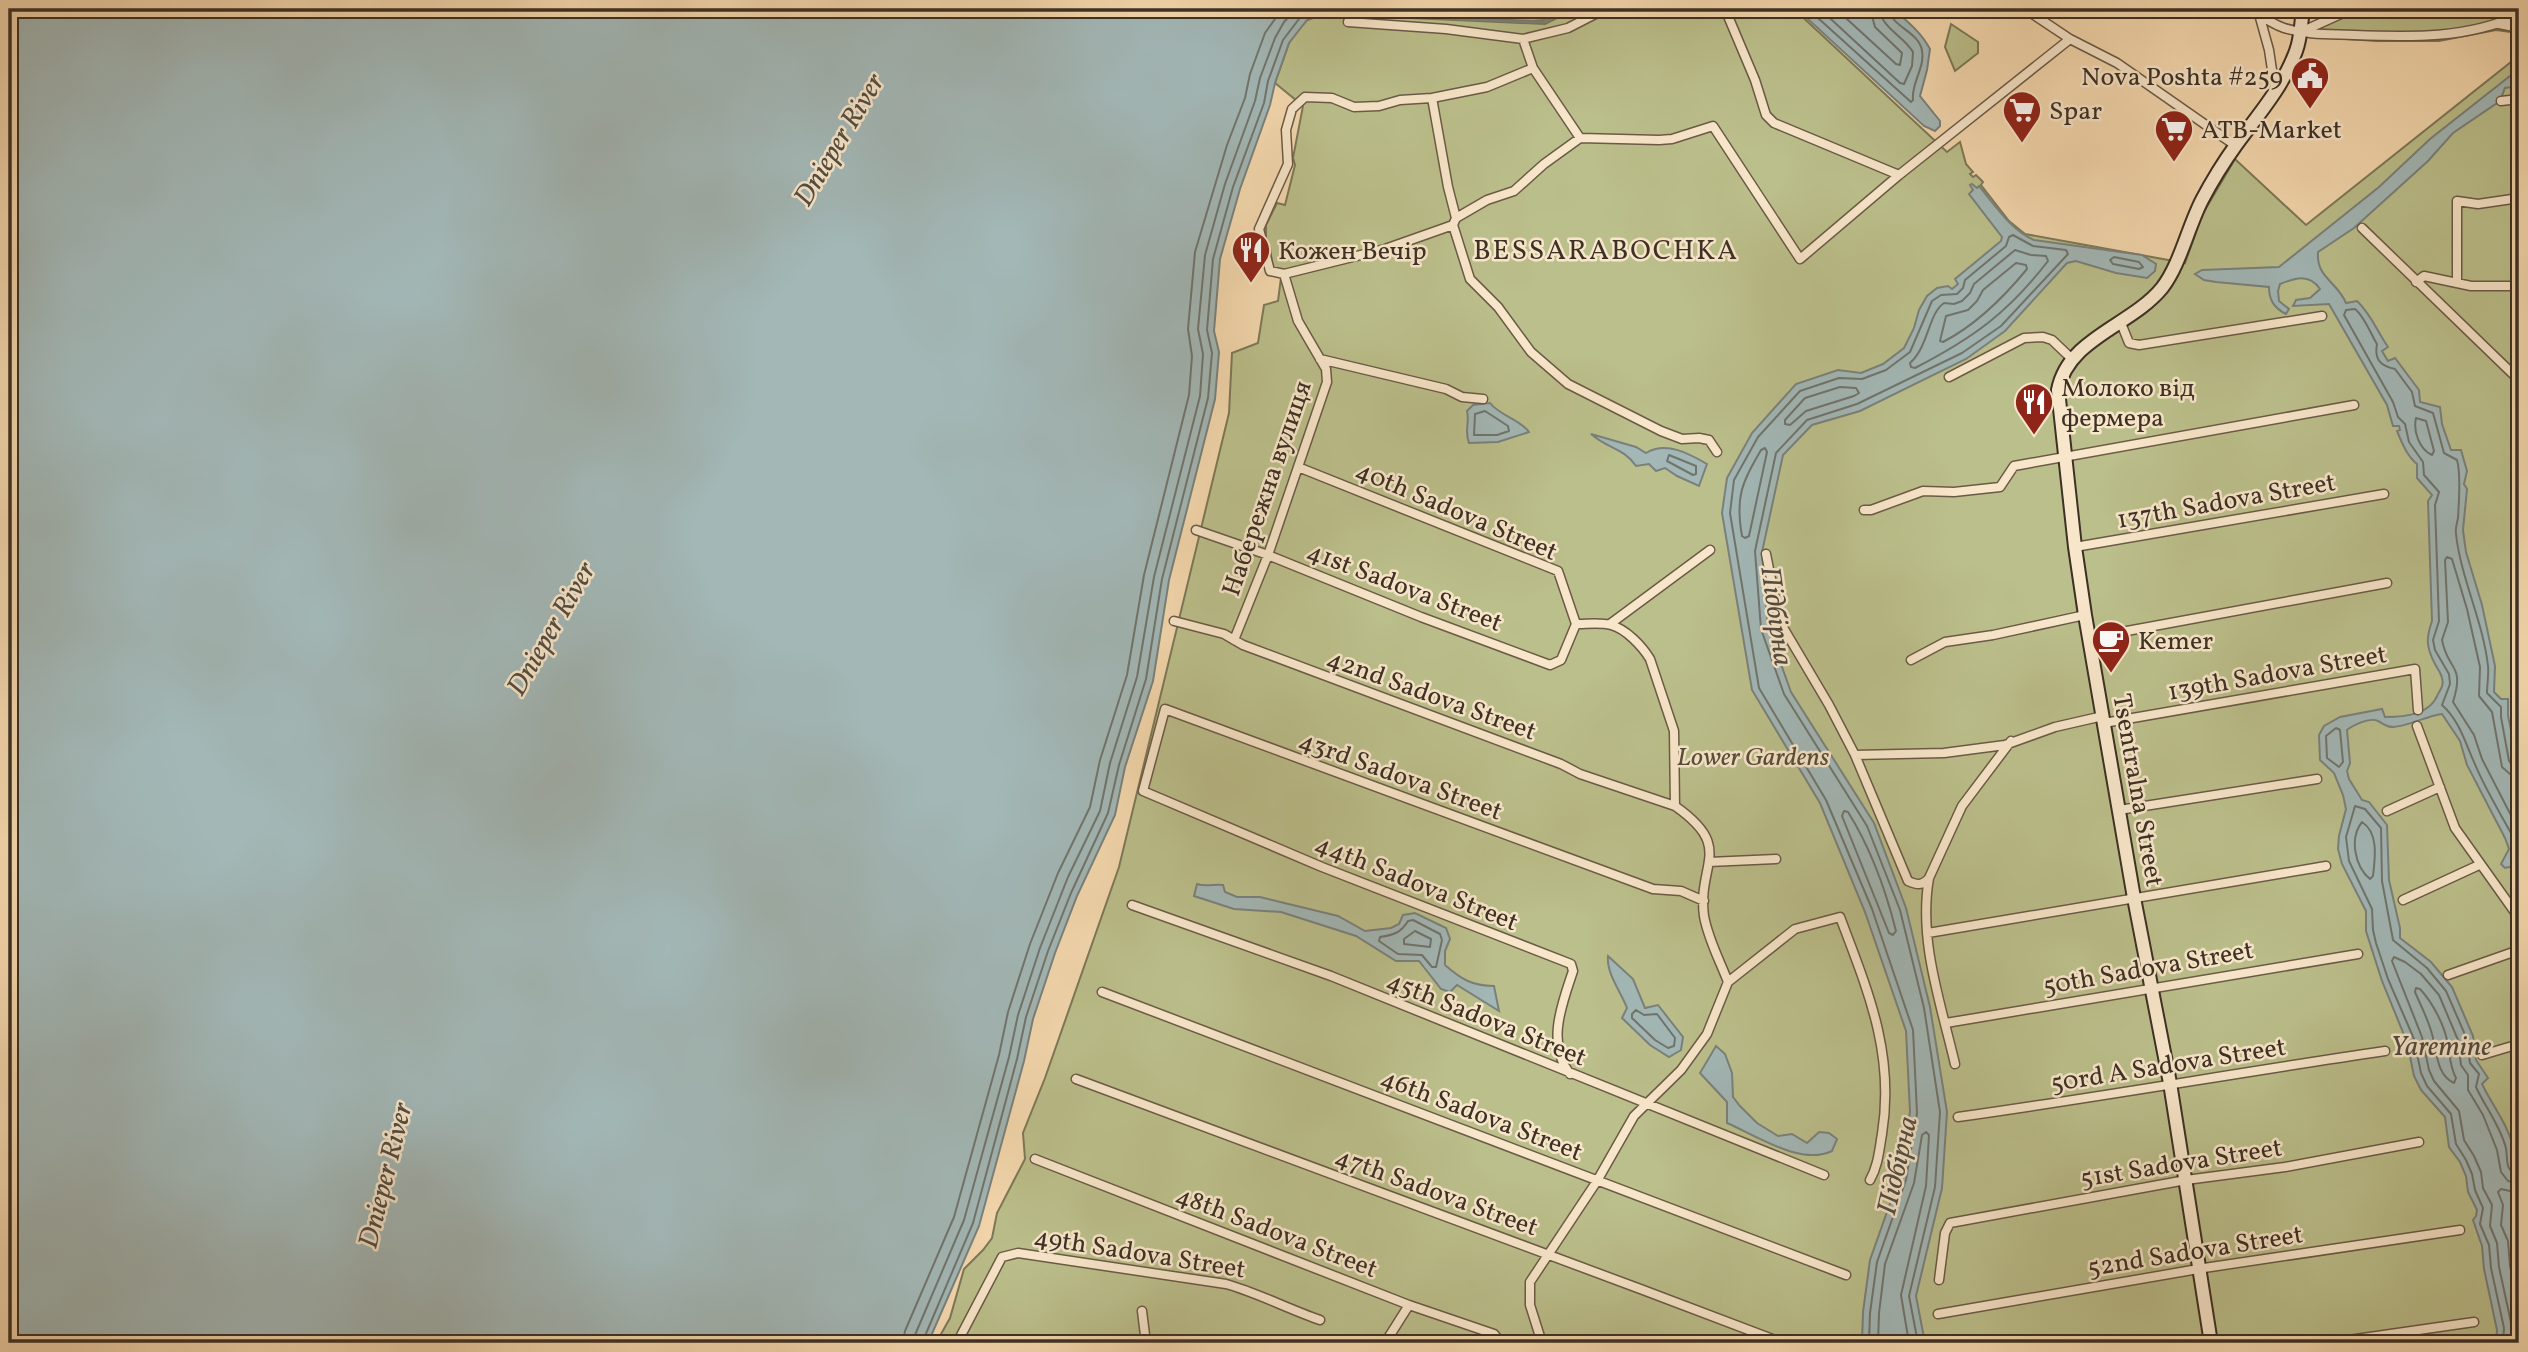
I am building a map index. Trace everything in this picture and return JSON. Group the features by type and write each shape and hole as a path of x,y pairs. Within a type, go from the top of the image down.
{"street":[{"path":"1348,22 1446,29 1523,39 1568,28 1605,9"},
{"path":"1725,9 1755,80 1766,114 1774,123 1899,175"},
{"path":"2025,9 2070,39 2117,63 2236,146"},
{"path":"2251,9 2280,27 2300,32 2435,37 2498,24 2519,15"},
{"name":"Tsentralna Street","path":"2211,1343 2171,1083 2134,898 2085,615 2058,390 2065,366 2093,341 2145,304 2170,276 2202,201 2236,146 2276,93 2297,49 2303,9"},
{"path":"2300,32 2331,13 2351,9"},
{"path":"2259,15 2269,50 2276,93"},
{"path":"2498,24 2519,28"},
{"path":"1523,39 1533,68 1580,138"},
{"path":"1533,68 1487,87 1432,98 1354,107 1332,98 1305,97 1292,109 1286,130 1288,164 1259,229 1270,271 1284,274 1385,249 1455,221 1487,200 1514,191 1544,164 1580,138 1672,139 1713,126 1800,258 2070,39"},
{"path":"1432,98 1455,221 1470,279 1498,307 1531,352 1568,384 1661,431 1682,439 1709,440 1717,452"},
{"path":"2501,101 2519,99"},
{"path":"2457,283 2457,201 2478,204 2519,198"},
{"path":"2362,228 2519,380"},
{"name":"Набережна вулиця","path":"1234,640 1268,555 1327,382 1326,369 1298,321 1284,274"},
{"path":"2416,282 2424,276 2471,286 2519,286"},
{"path":"2121,323 2129,343 2139,345 2322,316"},
{"path":"1949,377 2024,338 2043,337 2052,340 2072,359"},
{"path":"1320,359 1446,389 1462,397 1483,399"},
{"path":"1864,510 1871,510 1923,491 1990,490 2000,487 2014,466 2064,455 2354,405"},
{"name":"40th Sadova Street","path":"1298,467 1558,571 1576,624"},
{"name":"137th Sadova Street","path":"2075,547 2384,494"},
{"name":"41st Sadova Street","path":"1196,530 1268,555 1421,617 1550,665 1562,660 1576,624"},
{"path":"1610,624 1710,550"},
{"path":"1766,554 1778,614 1784,629 1855,755 1908,881 1917,885 1928,882"},
{"path":"2089,638 2387,583"},
{"path":"1911,660 1945,642 1993,635 2085,615"},
{"name":"42nd Sadova Street","path":"1174,621 1224,634 1243,645 1561,764 1580,774 1675,806"},
{"path":"1576,624 1610,624 1623,631 1650,659 1674,731 1675,806 1693,818 1704,831 1709,847 1704,917 1728,982"},
{"name":"139th Sadova Street","path":"1855,755 1944,753 2005,745 2055,727 2415,669 2418,710"},
{"name":"43rd Sadova Street","path":"1143,791 1165,709 1653,889 1681,891 1704,901"},
{"path":"2417,726 2455,828 2519,918"},
{"path":"1955,1064 1935,981 1925,904 1928,882 1962,806 2011,741"},
{"path":"2119,810 2317,779"},
{"path":"2387,811 2440,787"},
{"name":"44th Sadova Street","path":"1143,791 1322,867 1571,964 1573,971 1559,1019 1557,1038 1559,1053 1570,1074"},
{"path":"1709,862 1776,859"},
{"path":"2403,900 2479,865"},
{"path":"1928,933 2326,866"},
{"name":"45th Sadova Street","path":"1132,905 1331,976 1824,1175"},
{"path":"1542,1343 1530,1306 1530,1282 1597,1181 1634,1116 1681,1070 1707,1034 1728,982 1795,929 1840,917 1876,1014 1885,1062 1885,1111 1876,1170 1870,1180"},
{"path":"2448,975 2519,950"},
{"name":"50th Sadova Street","path":"1946,1023 2358,954"},
{"name":"46th Sadova Street","path":"1102,992 1846,1275"},
{"path":"2482,1055 2519,1044"},
{"name":"50rd A Sadova Street","path":"1958,1117 2108,1096 2171,1083 2385,1051"},
{"name":"47th Sadova Street","path":"1076,1079 1783,1343"},
{"name":"51st Sadova Street","path":"1939,1280 1945,1233 1950,1223 2186,1180 2285,1167 2419,1142"},
{"name":"48th Sadova Street","path":"1035,1159 1409,1305 1494,1334 1502,1343"},
{"name":"52nd Sadova Street","path":"1938,1314 2200,1269 2460,1230"},
{"name":"49th Sadova Street","path":"957,1343 1002,1257 1018,1253 1226,1284 1255,1292 1281,1307 1320,1320"},
{"path":"1385,1343 1409,1305"},
{"path":"1142,1311 1146,1343"},
{"path":"2328,1343 2474,1322"}],"green space":[{"path":"1328,9 1568,9 1544,20 1532,21"},
{"name":"Lower Gardens","path":"1575,9 1794,9 1947,152 1960,142 1966,164 1973,172 1970,174 1973,177 1976,175 1983,182 1981,185 2009,221 2025,234 2185,263 2202,215 2235,159 2306,225 2511,62 2519,60 2519,1343 936,1343 950,1318 964,1269 992,1238 997,1213 1025,1159 1023,1133 1119,867 1229,413 1232,353 1258,343 1264,305 1278,301 1282,270 1273,271 1270,247 1266,246 1266,225 1277,203 1285,205 1295,165 1293,158 1303,106 1275,83 1289,43 1307,20 1324,14 1545,24"},
{"path":"2322,9 2519,9 2519,33 2496,30 2439,41 2317,37"},
{"path":"1951,24 1978,42 1978,53 1955,71 1945,47"}],"water":[{"name":"Dnieper River","path":"9,9 1326,9 1324,14 1307,20 1289,43 1240,189 1220,259 1214,331 1219,352 1215,399 1169,580 1153,681 1125,767 1115,815 1077,896 1033,1019 979,1226 928,1343 9,1343"},
{"path":"1797,9 1893,9 1918,32 1930,49 1920,96 1940,121 1940,126 1935,131 1924,126"},
{"name":"Yaremine","path":"2519,74 2519,86 2505,88 2500,101 2453,133 2428,161 2354,228 2318,252 2318,261 2324,274 2346,303 2357,301 2366,311 2388,347 2382,351 2388,361 2395,358 2419,390 2420,402 2440,407 2442,424 2451,450 2461,450 2467,471 2464,484 2467,489 2463,530 2466,552 2482,605 2495,666 2494,692 2501,699 2508,699 2508,716 2519,787 2519,877 2514,866 2505,868 2501,864 2509,849 2505,838 2467,765 2460,741 2442,714 2393,727 2371,720 2347,730 2349,779 2362,800 2369,802 2387,825 2389,880 2400,938 2431,962 2452,987 2473,1036 2476,1060 2488,1078 2482,1084 2513,1146 2519,1174 2519,1343 2496,1343 2497,1330 2482,1246 2473,1220 2477,1210 2468,1192 2466,1176 2460,1162 2449,1147 2445,1117 2421,1090 2414,1076 2407,1042 2382,981 2366,931 2366,911 2342,864 2338,849 2346,809 2343,795 2334,773 2320,760 2319,735 2324,726 2340,717 2382,709 2385,717 2423,711 2434,701 2441,689 2443,683 2428,642 2432,621 2428,501 2432,495 2417,478 2417,464 2403,445 2397,431 2400,430 2399,426 2393,426 2387,405 2329,304 2293,306 2296,300 2310,298 2320,289 2316,284 2302,278 2280,284 2279,301 2289,309 2286,314 2273,303 2269,287 2204,280 2195,274 2202,270 2279,267 2379,187 2430,139 2510,76"},
{"path":"1970,185 1977,188 1979,186 2011,224 2034,240 2142,255 2156,264 2155,271 2147,278 2116,273 2076,261 2067,263 2005,331 1966,359 1860,411 1812,425 1783,455 1762,552 1768,628 1791,692 1874,823 1906,908 1930,1007 1947,1112 1942,1188 1916,1296 1925,1343 1862,1343 1870,1260 1899,1178 1910,1112 1906,1031 1865,912 1820,803 1752,690 1722,513 1727,478 1752,433 1796,384 1838,370 1861,373 1883,364 1904,348 1927,296 1937,288 1948,286 1952,289 1958,284 1955,279 2001,241 2002,237 1969,194 1973,190"},
{"path":"1490,403 1529,432 1498,442 1469,443 1467,411 1473,405"},
{"path":"1591,434 1636,447 1646,453 1669,448 1692,456 1707,464 1699,486 1665,468 1656,471 1649,464 1636,466 1621,452"},
{"path":"1197,884 1223,885 1225,892 1237,897 1260,897 1338,916 1365,931 1391,928 1399,924 1403,915 1415,913 1446,928 1450,939 1445,951 1445,965 1467,981 1494,986 1499,1011 1457,985 1450,992 1441,989 1419,961 1396,961 1356,936 1281,912 1234,909 1194,896"},
{"path":"1608,956 1633,979 1645,1008 1658,1005 1683,1037 1681,1050 1669,1057 1650,1045 1622,1018 1627,1008 1612,976"},
{"path":"1716,1046 1725,1054 1732,1073 1733,1097 1757,1123 1778,1136 1792,1134 1807,1143 1819,1132 1829,1133 1837,1139 1832,1151 1820,1155 1793,1152 1765,1142 1727,1123 1727,1102 1700,1073"}],"waterway":[{"name":"Підбірна","path":"1325,13 1545,22 1570,9"}],"place":[{"name":"Nova Poshta #259","path":"2310,110"},
{"name":"Spar","path":"2022,144"},
{"name":"ATB-Market","path":"2174,163"},
{"name":"Кожен Вечір","path":"1251,284"},
{"name":"Молоко від фермера","path":"2034,436"},
{"name":"Kemer","path":"2111,674"}],"district":[{"name":"BESSARABOCHKA","path":"1606,249"}]}
